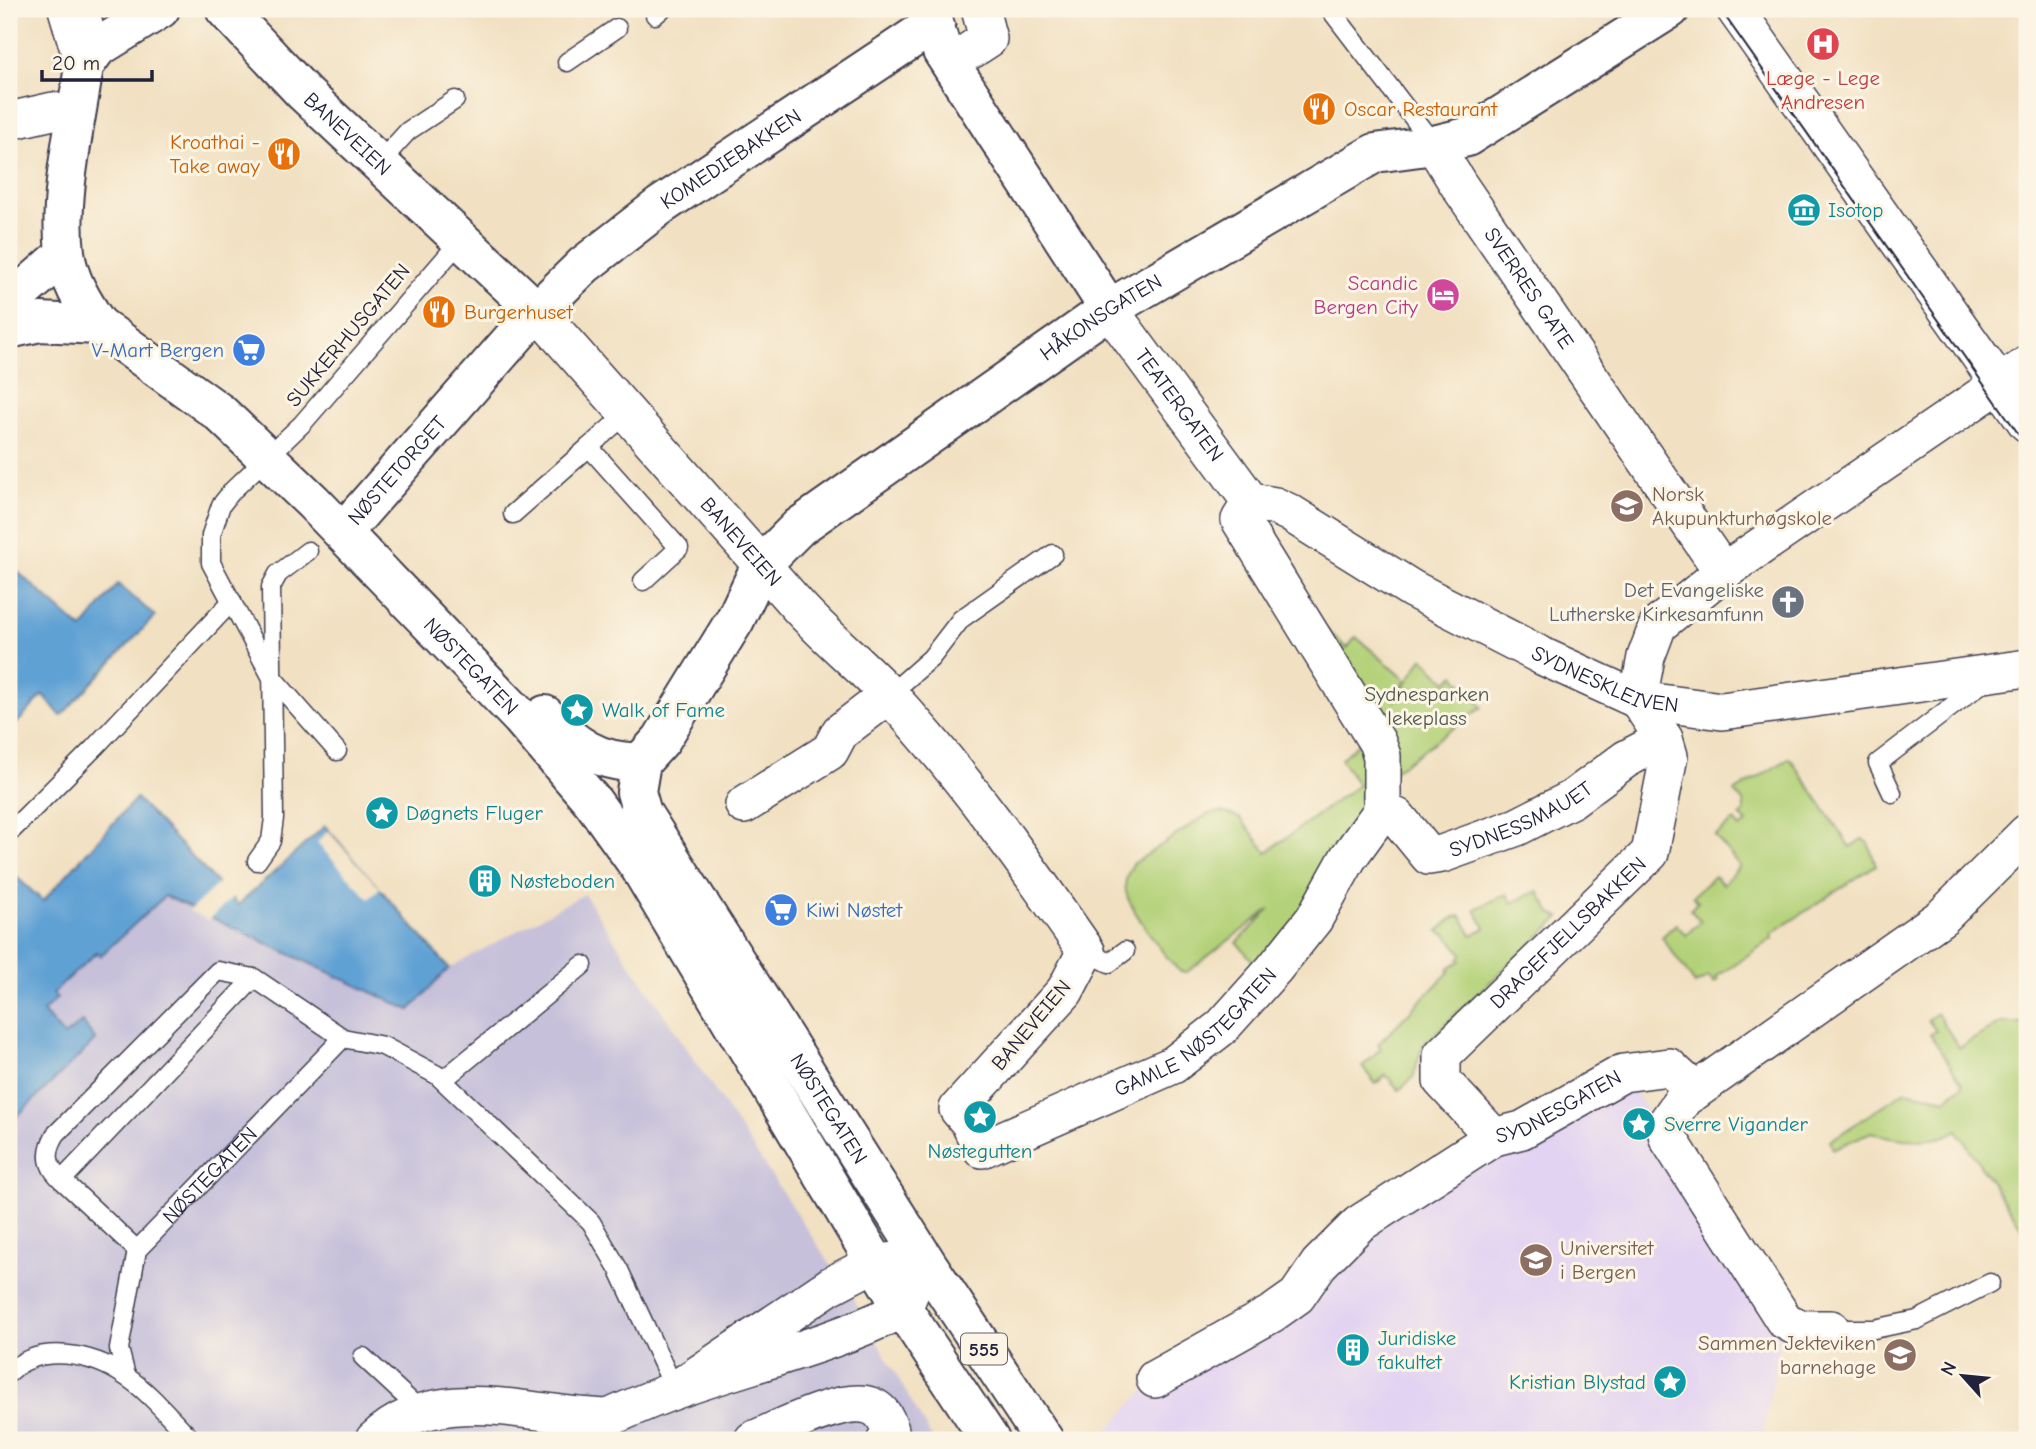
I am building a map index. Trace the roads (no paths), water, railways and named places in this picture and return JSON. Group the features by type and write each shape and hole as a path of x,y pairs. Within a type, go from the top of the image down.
{"main road":[{"path":"160,9 91,57 64,217 65,254 80,298 98,325 220,413 343,532"},
{"name":"BANEVEIEN","path":"225,9 304,93 537,311"},
{"name":"HÅKONSGATEN","path":"640,762 661,740 735,620 761,565 799,527 1109,309 1375,153 1434,145 1467,137 1670,9"},
{"name":"TEATERGATEN","path":"932,16 942,51 1109,309"},
{"name":"KOMEDIEBAKKEN","path":"537,311 584,265 660,206 932,16"},
{"path":"9,303 65,254"},
{"name":"NØSTETORGET","path":"434,625 343,532 537,311"},
{"path":"9,329 40,322 98,325"},
{"name":"NØSTEGATEN","path":"434,625 477,642 571,741 595,756 622,763 640,762 636,792 642,813 924,1259 1044,1440"},
{"name":"NØSTEGATEN","path":"434,625 541,740 593,802 640,868 874,1263 990,1440"}],"street":[{"path":"67,9 91,57"},
{"path":"971,50 988,40 980,9"},
{"path":"1735,9 2013,374 2027,423"},
{"path":"9,121 53,111"},
{"name":"SVERRES GATE","path":"1434,145 1723,572"},
{"name":"TEATERGATEN","path":"1109,309 1251,502"},
{"name":"BANEVEIEN","path":"537,311 831,643 889,695 1001,829 1086,951 1065,991 958,1109"},
{"path":"1664,739 1638,700 1646,657 1658,625 1723,572 2013,374"},
{"path":"1251,502 1240,520 1377,742 1381,756 1382,811"},
{"name":"SYDNESKLEIVEN","path":"1251,502 1275,506 1290,513 1412,589 1544,657 1638,700 1722,711 2012,670"},
{"path":"744,805 830,751 840,732 889,695"},
{"name":"SYDNESSMAUET","path":"1382,811 1397,817 1429,856 1442,854 1517,827 1572,799 1626,759 1664,739"},
{"name":"DRAGEFJELLSBAKKEN","path":"1494,1138 1441,1081 1442,1055 1650,853 1669,756 1664,739"},
{"name":"GAMLE NØSTEGATEN","path":"958,1109 969,1122 982,1149 1173,1065 1222,1027 1274,969 1314,919 1348,858 1382,811"},
{"path":"1831,1329 1800,1329 1784,1321 1668,1138 1665,1125 1684,1098 1942,917 2027,833"},
{"name":"SYDNESGATEN","path":"1155,1380 1273,1313 1297,1296 1319,1264 1359,1224 1494,1138 1522,1130 1623,1073 1669,1067 1695,1091"},
{"path":"563,1440 607,1418 675,1390 858,1331 903,1309 924,1259 874,1263 830,1286 675,1390"},
{"path":"753,1440 831,1409 854,1403 872,1406 886,1416 890,1430 886,1440"},
{"path":"374,1440 420,1410 476,1405 607,1418"}],"lane":[{"path":"91,9 91,57"},
{"name":"SVERRES GATE","path":"1330,9 1434,145"},
{"path":"567,62 617,27"},
{"path":"379,163 408,131 455,100"},
{"name":"SUKKERHUSGATEN","path":"271,676 211,563 211,535 221,505 233,490 269,459 462,239"},
{"path":"513,514 628,412"},
{"path":"589,447 679,548 643,582"},
{"path":"257,861 271,841 274,818 271,587 278,574 308,551"},
{"path":"889,695 931,658 961,619 1053,554"},
{"path":"9,833 94,748 232,601"},
{"name":"SYDNESKLEIVEN","path":"1892,793 1878,763 2012,670"},
{"path":"271,676 338,751"},
{"path":"1086,951 1109,963 1125,951"},
{"path":"443,1080 583,965"},
{"path":"126,1376 119,1349 137,1250 51,1171 48,1159 50,1144 56,1134 218,971 254,978 343,1038 383,1046 443,1080 591,1222 619,1270 675,1390"},
{"path":"62,1180 254,978"},
{"name":"NØSTEGATEN","path":"137,1250 343,1038"},
{"path":"1831,1329 1874,1329 1917,1320 1990,1283"},
{"path":"9,1373 41,1354 96,1361 126,1376 192,1440"},
{"path":"363,1357 420,1410"}],"water":[{"path":"9,564 82,629 118,584 155,616 61,716 43,695 9,732"},
{"path":"136,798 238,905 325,826 449,968 410,1010 165,896 100,956 97,952 53,993 57,998 43,1012 64,1036 82,1022 96,1040 9,1124 9,870 43,901"}],"tram line":[{"path":"1720,9 2027,446"}],"place":[{"name":"Læge - Lege Andresen","path":"1823,44"},
{"name":"Oscar Restaurant","path":"1319,109"},
{"name":"Kroathai - Take away","path":"284,154"},
{"name":"Isotop","path":"1804,210"},
{"name":"Scandic Bergen City","path":"1443,295"},
{"name":"Burgerhuset","path":"439,312"},
{"name":"V-Mart Bergen","path":"249,350"},
{"name":"Norsk Akupunkturhøgskole","path":"1627,506"},
{"name":"Det Evangeliske Lutherske Kirkesamfunn","path":"1788,602"},
{"name":"Walk of Fame","path":"577,710"},
{"name":"Døgnets Fluger","path":"382,813"},
{"name":"Nøsteboden","path":"485,881"},
{"name":"Kiwi Nøstet","path":"781,910"},
{"name":"Nøstegutten","path":"980,1117"},
{"name":"Sverre Vigander","path":"1639,1124"},
{"name":"Universitet i Bergen","path":"1536,1260"},
{"name":"Juridiske fakultet","path":"1353,1350"},
{"name":"Sammen Jekteviken barnehage","path":"1900,1355"},
{"name":"Kristian Blystad","path":"1670,1382"}],"park label":[{"name":"Sydnesparken lekeplass","path":"1427,706"}]}
